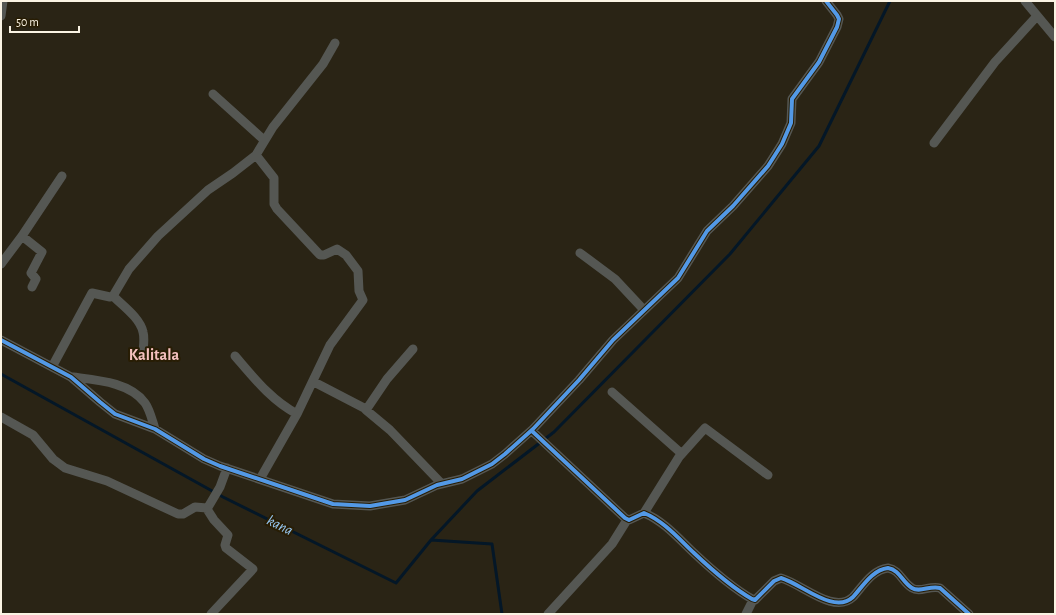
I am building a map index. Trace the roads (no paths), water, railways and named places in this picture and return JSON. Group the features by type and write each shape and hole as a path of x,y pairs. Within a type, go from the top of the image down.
{"street":[{"path":"1,16 3,1"},
{"path":"1,340 71,377 115,414 155,429 204,459 333,504 370,506 401,501 442,484 462,479 492,464 532,431 613,340 683,272 707,231 761,176 782,144 791,123 792,99 819,62 837,26 839,19 826,1"},
{"path":"1025,1 1055,38"},
{"path":"934,143 994,62 1037,16"},
{"path":"52,367 77,324 91,294 94,292 110,298 129,269 158,236 208,190 233,173 256,154 279,118 300,95 323,64 335,44"},
{"path":"213,94 264,140"},
{"path":"256,154 274,178 274,204 283,216 320,255 324,256 337,249 340,249 357,268 359,273 359,291 363,297 363,302 337,335 297,414 260,479"},
{"path":"1,264 22,236 62,176"},
{"path":"22,236 42,252 31,272 36,278 32,288"},
{"path":"580,253 615,279 644,310"},
{"path":"112,296 129,312 142,329 144,339 143,354"},
{"path":"366,409 387,379 413,349"},
{"path":"235,356 269,394 297,414"},
{"path":"71,377 104,382 135,393 146,404 155,429"},
{"path":"314,382 366,409 390,430 442,484"},
{"path":"612,392 682,454"},
{"path":"1,417 33,435 53,459 69,470 107,481 178,514 182,514 195,507 208,506"},
{"path":"548,614 612,544 627,520 644,513 682,454 705,428 768,475"},
{"path":"532,431 627,520"},
{"path":"211,614 253,569 226,548 225,546 228,535 211,516 208,506 217,492 227,468"},
{"path":"644,513 653,517 671,531 708,567 753,600"},
{"path":"746,614 753,600 758,598 775,579 781,578 829,602 842,605 849,601 872,576 888,568 898,572 910,587 916,589 934,587 940,588 969,614"}],"waterway":[{"path":"431,540 477,491 554,432 730,254 819,146 890,1"},
{"name":"kana","path":"1,374 223,497 396,583 431,540 492,544 502,614"}],"district":[{"name":"Kalitala","path":"154,354"}]}
